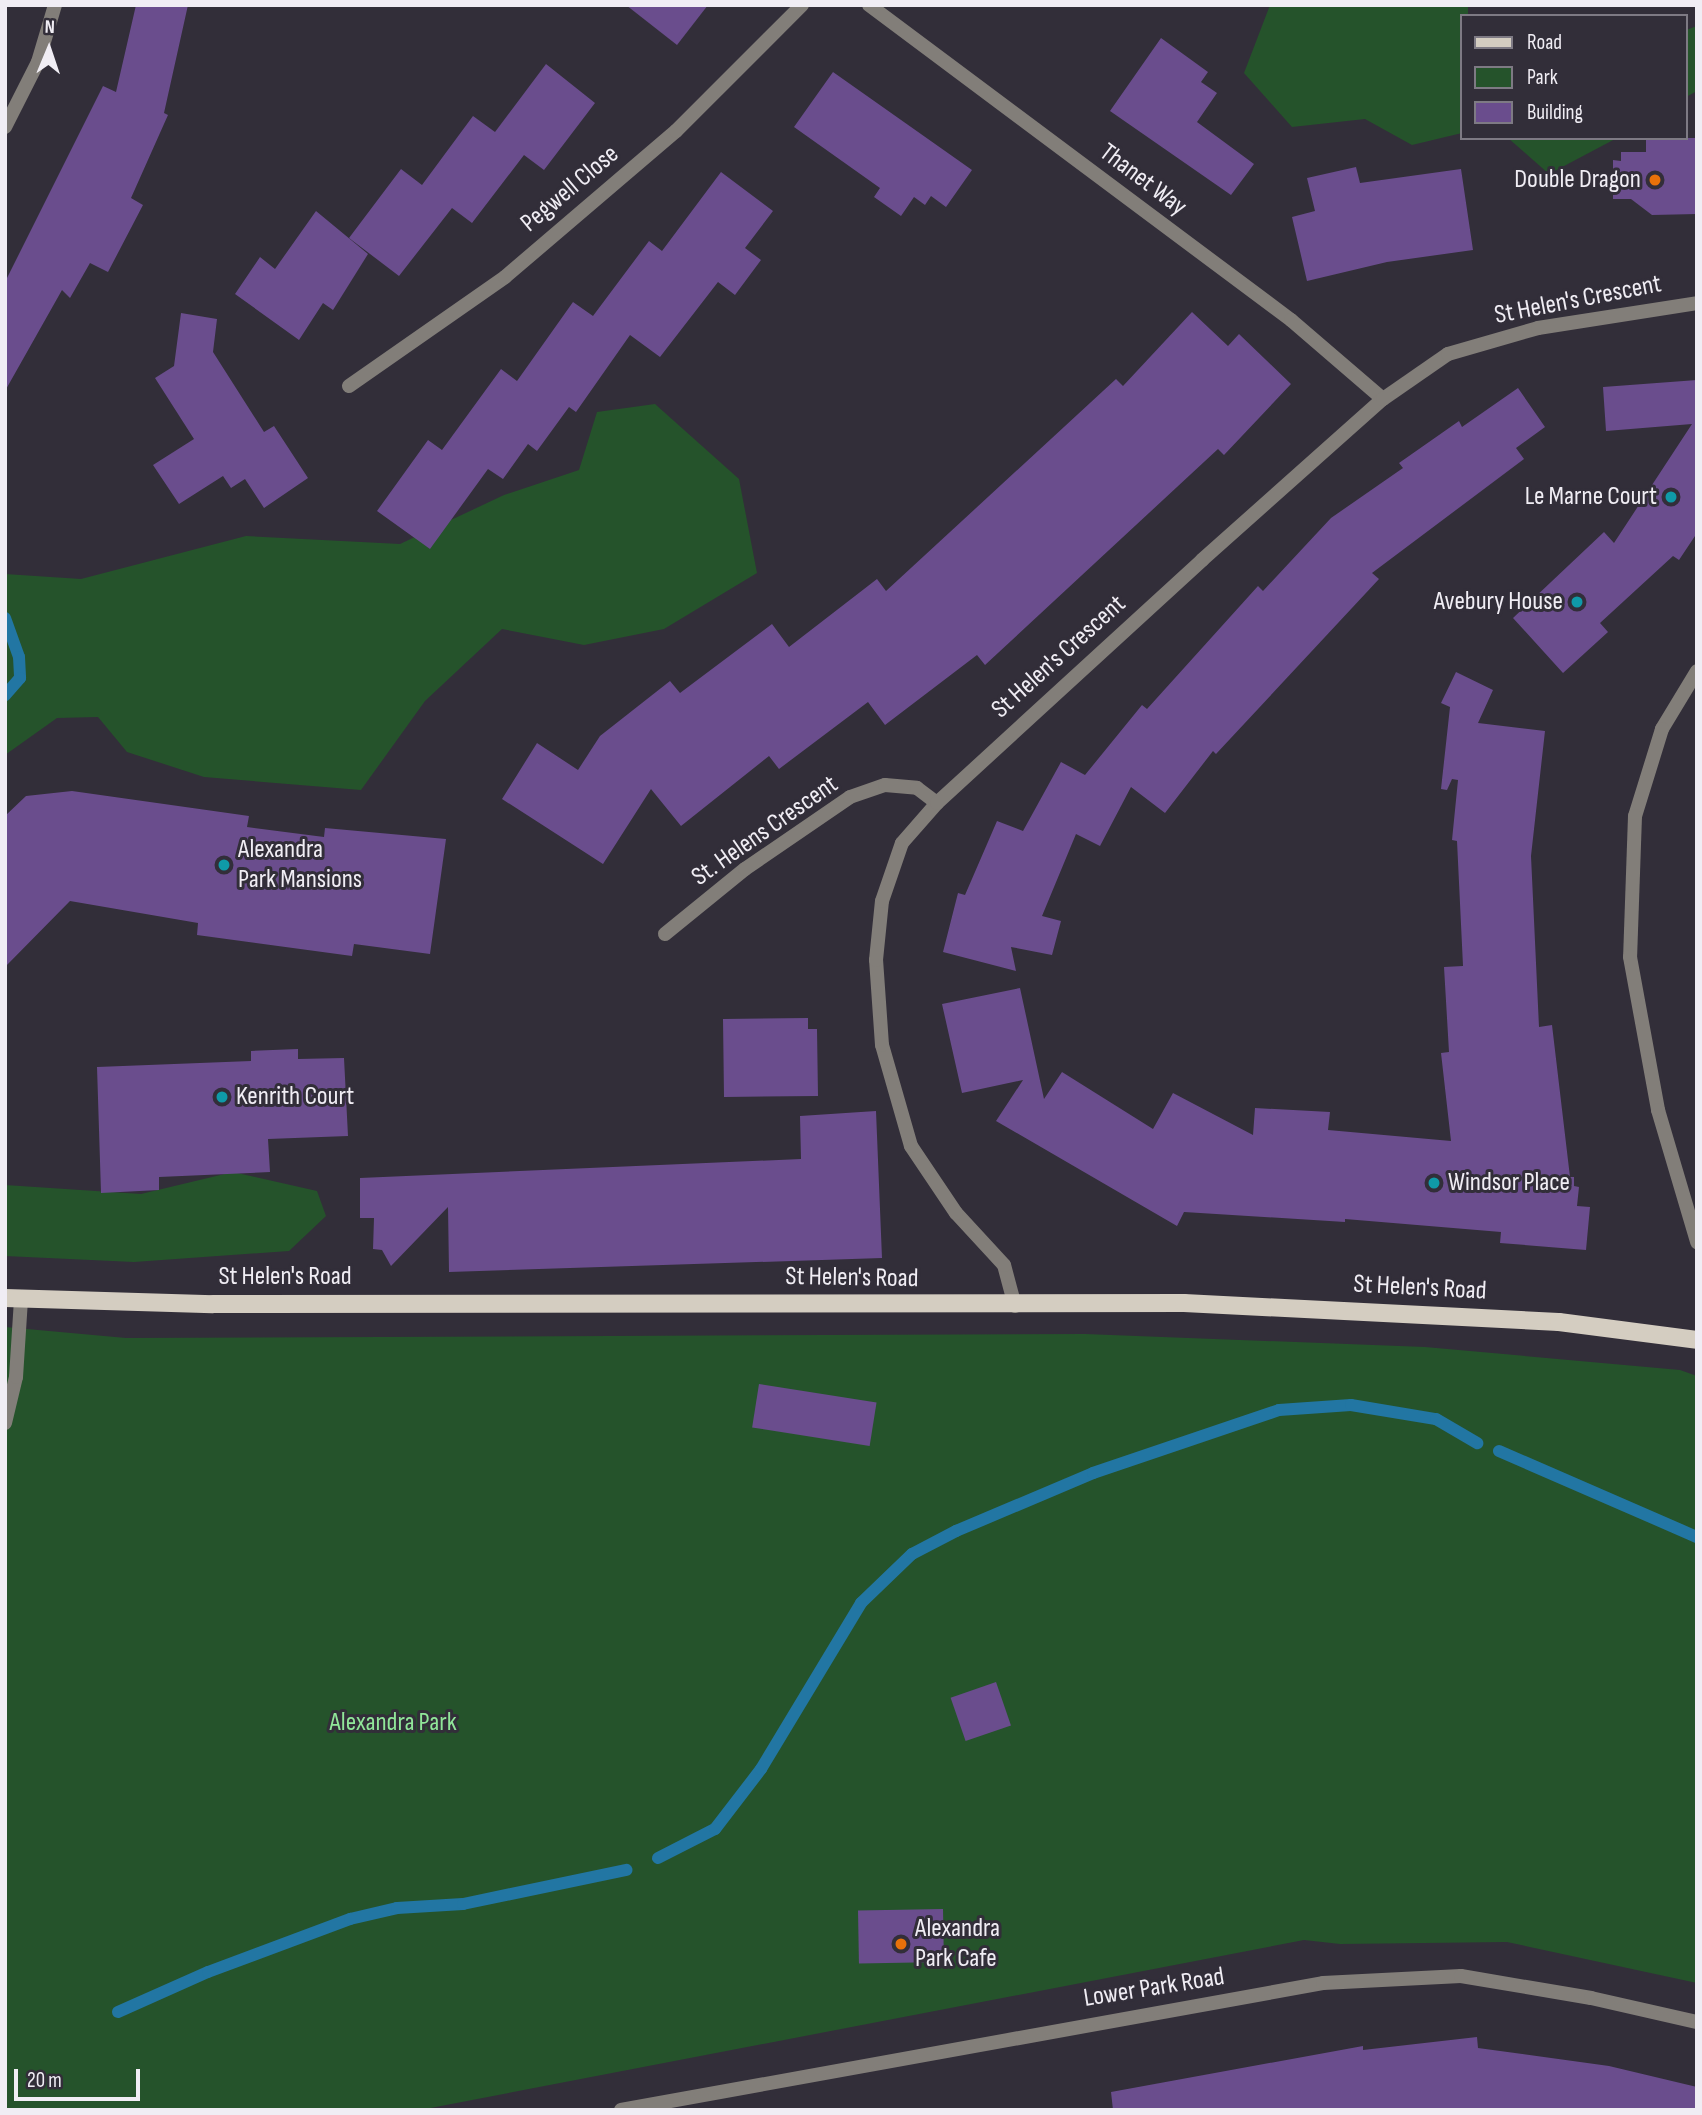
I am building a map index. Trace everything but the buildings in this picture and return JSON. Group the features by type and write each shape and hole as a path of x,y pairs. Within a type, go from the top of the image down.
{"main road":[{"name":"St Helen's Road","path":"13,1298 213,1304 1015,1306 1184,1303 1370,1310 1559,1322 1697,1340"}],"street":[{"path":"5,127 38,62 55,5"},
{"name":"Pegwell Close","path":"349,386 505,276 676,131 802,5"},
{"name":"Thanet Way","path":"869,5 1302,328 1383,399"},
{"name":"St Helen's Crescent","path":"1015,1306 1004,1265 956,1213 911,1146 882,1045 876,960 882,901 902,843 937,803 1383,399 1448,354 1560,323 1697,303"},
{"path":"1697,671 1662,730 1635,816 1630,957 1658,1110 1697,1242"},
{"name":"St. Helens Crescent","path":"665,934 745,869 850,797 885,785 917,788 937,803"},
{"path":"5,1423 16,1377 13,1298"},
{"name":"Lower Park Road","path":"621,2110 1323,1983 1461,1976 1591,1998 1697,2022"}],"green space":[{"path":"1270,5 1468,5 1468,14 1460,14 1460,133 1412,145 1365,119 1292,127 1244,73"},
{"path":"1697,26 1697,91 1688,96 1688,29"},
{"path":"1510,140 1613,140 1549,174"},
{"path":"655,404 739,479 757,573 664,629 584,645 502,629 425,701 361,790 204,777 127,752 98,717 57,718 5,755 5,574 81,579 246,536 400,544 504,495 579,470 597,412"},
{"path":"233,1172 317,1191 326,1216 289,1251 134,1262 5,1256 5,1185 141,1194"},
{"name":"Alexandra Park","path":"5,1327 126,1338 1085,1334 1425,1347 1680,1370 1697,1376 1697,1983 1507,1942 1340,1944 1304,1940 420,2110 5,2110"}],"waterway":[{"path":"5,618 19,657 20,678 5,695"},
{"path":"658,1858 715,1829 761,1769 861,1603 912,1554 956,1531 1093,1473 1279,1410 1351,1405 1436,1419 1477,1443"},
{"path":"1499,1451 1697,1537"},
{"path":"118,2012 208,1972 350,1919 397,1908 463,1904 626,1870"}],"place":[{"name":"Double Dragon","path":"1655,180"},
{"name":"Le Marne Court","path":"1671,497"},
{"name":"Avebury House","path":"1577,602"},
{"name":"Alexandra Park Mansions","path":"224,865"},
{"name":"Kenrith Court","path":"222,1097"},
{"name":"Windsor Place","path":"1434,1183"},
{"name":"Alexandra Park Cafe","path":"901,1944"}]}
